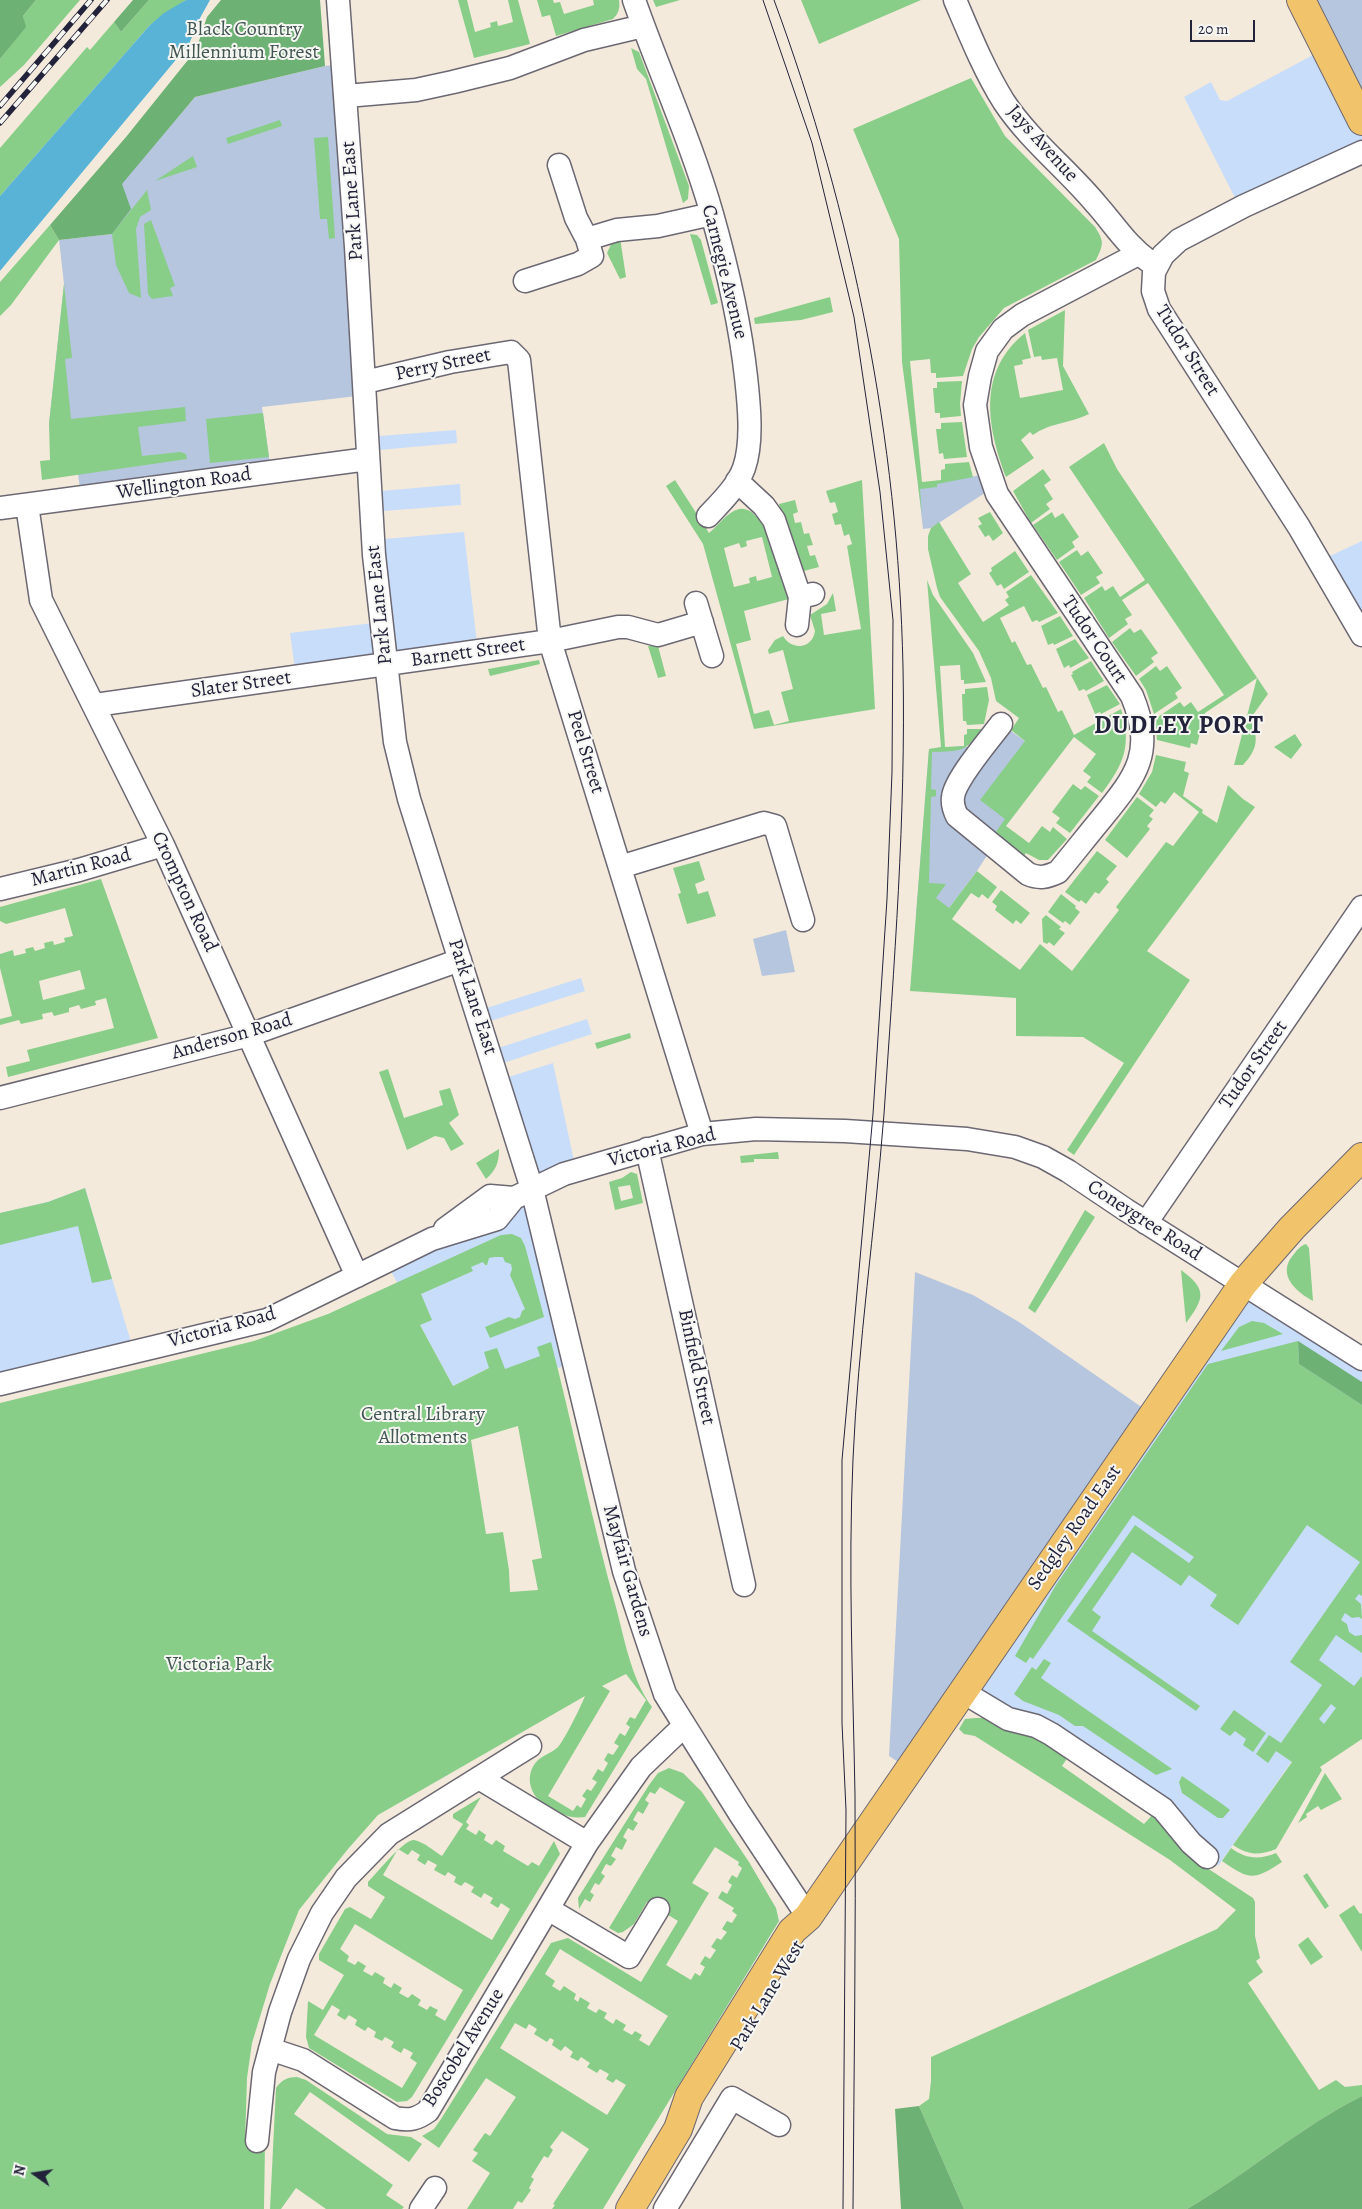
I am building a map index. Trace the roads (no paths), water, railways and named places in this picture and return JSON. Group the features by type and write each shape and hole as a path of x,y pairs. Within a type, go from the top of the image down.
{"main road":[{"path":"1301,0 1362,121"},
{"name":"Sedgley Road East","path":"808,1917 1243,1284 1292,1228 1362,1156"},
{"name":"Park Lane West","path":"630,2209 678,2129 702,2106 804,1940 808,1917"}],"street":[{"name":"Park Lane East","path":"338,0 365,382 374,555 395,742 408,799 460,960 523,1194"},
{"name":"Carnegie Avenue","path":"634,0 712,214 735,306 748,395 750,431 745,467 737,482 708,516"},
{"name":"Jays Avenue","path":"955,0 986,71 1005,103 1052,158 1096,203 1123,238 1138,254 1157,267"},
{"path":"346,96 416,90 444,84 510,68 584,40 643,26"},
{"name":"Tudor Street","path":"1362,152 1200,228 1179,240 1163,255 1154,272 1153,291 1159,309 1299,527 1362,635"},
{"path":"525,281 578,264 592,256 587,238 576,218 559,165"},
{"path":"587,238 617,230 658,226 712,214"},
{"name":"Tudor Court","path":"1002,724 960,781 953,795 953,807 957,816 1028,874 1038,878 1048,877 1058,872 1133,777 1140,760 1142,745 1141,718 1132,696 997,494 981,447 975,405 987,351 1003,329 1022,315 1138,254"},
{"name":"Perry Street","path":"365,382 450,362 511,352 519,360"},
{"name":"Peel Street","path":"519,360 550,641 702,1134"},
{"name":"Wellington Road","path":"0,508 368,459"},
{"path":"737,482 764,506 774,520 807,595 798,625"},
{"name":"Crompton Road","path":"27,505 41,600 95,705 163,845 357,1276"},
{"name":"Barnett Street","path":"386,664 550,641 618,627 628,627 658,635 699,612 712,656"},
{"name":"Slater Street","path":"95,705 386,664"},
{"path":"620,867 764,823 775,826 803,920"},
{"name":"Martin Road","path":"0,889 79,870 163,845"},
{"name":"Tudor Street","path":"1146,1223 1362,907"},
{"name":"Anderson Road","path":"0,1098 249,1035 460,960"},
{"name":"Victoria Road","path":"0,1384 268,1320 432,1239 490,1196 523,1194 564,1174 647,1149 702,1134 756,1129 907,1135"},
{"name":"Coneygree Road","path":"907,1135 967,1139 1015,1147 1043,1157 1068,1171 1146,1223 1362,1359"},
{"name":"Binfield Street","path":"647,1149 744,1585"},
{"name":"Mayfair Gardens","path":"523,1194 624,1571 665,1694 808,1917"},
{"path":"963,1692 1008,1718 1036,1726 1052,1734 1159,1806 1191,1843 1206,1857"},
{"name":"Boscobel Avenue","path":"270,2048 303,2060 395,2118 417,2119 428,2111 587,1842 641,1767 684,1726"},
{"path":"257,2142 264,2072 280,2012 299,1959 322,1913 346,1878 389,1834 530,1746"},
{"path":"479,1778 587,1842"},
{"path":"548,1909 629,1957 658,1909"},
{"path":"665,2209 732,2098 779,2125"},
{"path":"678,2129 704,2144"},
{"path":"421,2209 435,2188"}],"water":[{"path":"186,0 210,0 189,44 0,271 0,196 150,25 164,13"}],"tram line":[{"path":"763,0 812,143 854,317 880,492 893,620 892,772 887,899 873,1114 842,1460 842,1723 846,1810 843,2209"},
{"path":"774,0 827,162 866,328 881,412 892,497 903,667 903,779 895,946 884,1114 855,1416 853,1459 851,1585 855,1795 853,2209"}],"railway":[{"path":"0,106 91,0"},
{"path":"0,123 107,0"}],"district":[{"name":"DUDLEY PORT","path":"1179,727"}],"park label":[{"name":"Black Country Millennium Forest","path":"244,42"},
{"name":"Central Library Allotments","path":"423,1426"},
{"name":"Victoria Park","path":"219,1665"}]}
